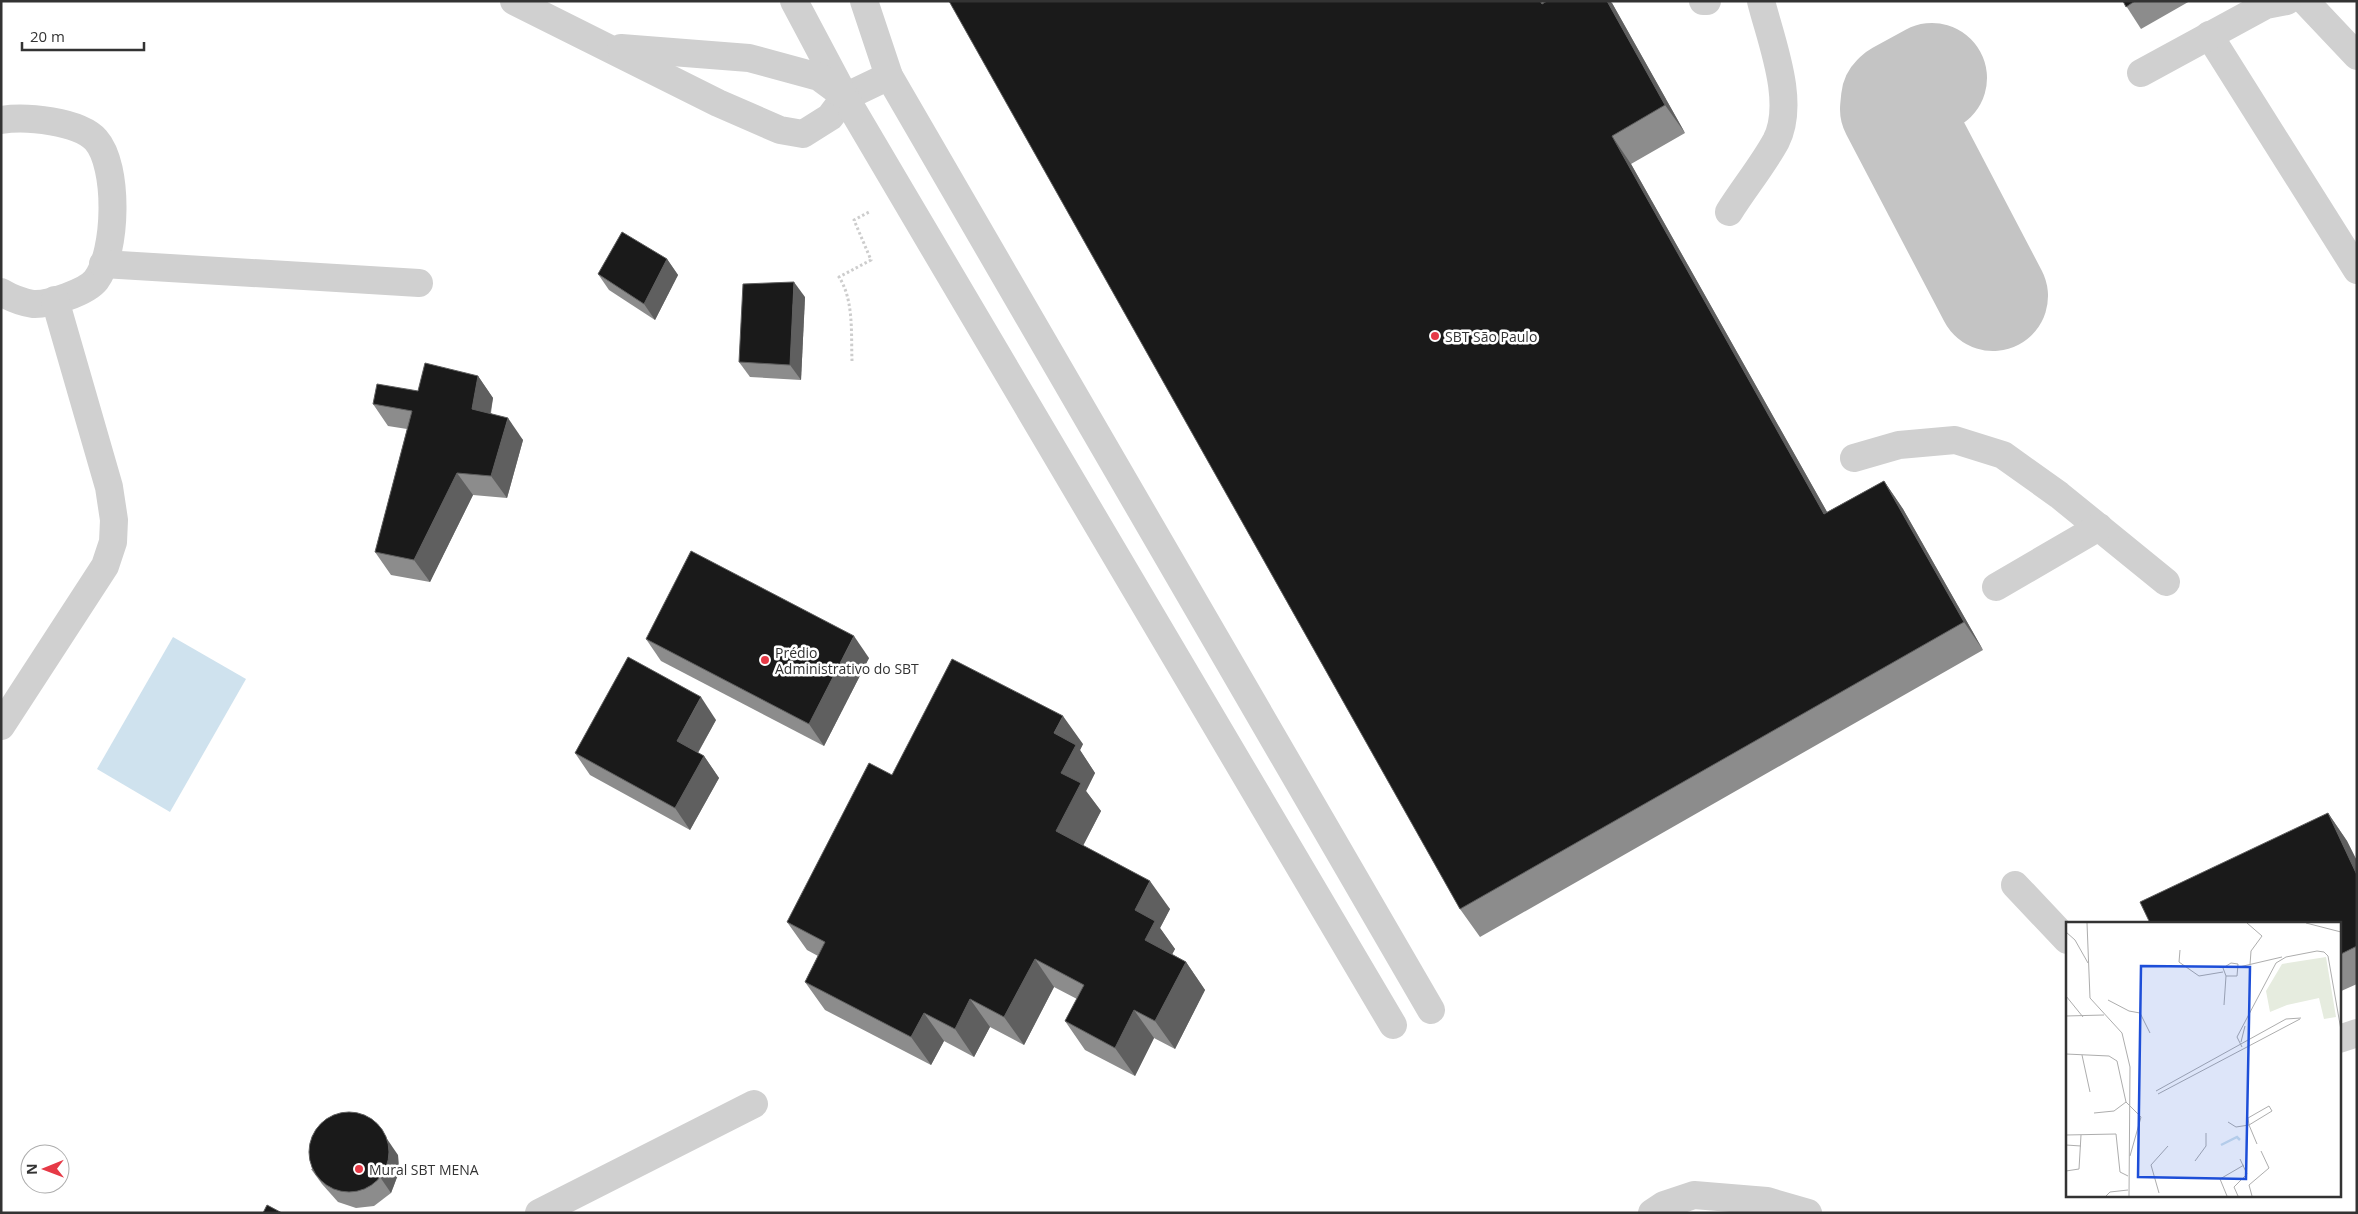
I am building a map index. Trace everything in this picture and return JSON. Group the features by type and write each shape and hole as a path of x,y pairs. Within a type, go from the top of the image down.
{"street":[{"path":"514,1 718,103 780,130 803,134 830,118 845,97 889,76"},
{"path":"794,1 845,97 1393,1025"},
{"path":"864,1 889,76 1431,1010"},
{"path":"1729,212 1776,140 1782,123 1782,84 1761,1"},
{"path":"2140,73 2266,4 2287,1"},
{"path":"2305,1 2357,56"},
{"path":"2209,35 2357,270"},
{"path":"607,47 749,58 819,78 845,97"},
{"path":"1,292 13,299 35,304 55,300 77,292 96,280 108,251 114,208 110,178 103,152 96,140 87,133 65,124 29,119 2,119"},
{"path":"103,264 419,283"},
{"path":"1,726 105,566 114,542 114,520 109,487 55,300"},
{"path":"1854,458 1899,445 1955,440 2003,455 2060,495 2166,582"},
{"path":"1996,587 2100,527"},
{"path":"2015,885 2066,939"},
{"path":"2340,1039 2357,1034"},
{"path":"539,1213 754,1104"},
{"path":"1652,1213 1664,1205 1767,1201 1808,1213"}],"path":[{"path":"852,361 850,314 845,285 839,277 871,260 854,220 879,206"}],"water":[{"path":"173,637 246,679 170,812 97,769"}],"building":[{"name":"SBT São Paulo","path":"949,1 1540,1 1542,4 1547,1 1607,1 1665,105 1612,136 1824,514 1884,481 1964,622 1460,909"},
{"path":"2123,1 2135,1 2126,7"},
{"path":"622,232 667,259 644,304 598,274"},
{"path":"794,282 790,365 739,362 743,284"},
{"path":"425,363 478,376 472,409 508,418 491,476 457,473 414,560 375,552 412,411 373,404 377,384 418,391"},
{"name":"Prédio Administrativo do SBT","path":"691,551 854,636 809,724 646,639"},
{"path":"628,657 701,697 677,741 704,756 675,808 575,753"},
{"path":"952,659 1063,716 1054,733 1076,745 1061,773 1081,783 1056,831 1150,881 1135,910 1155,921 1145,940 1186,962 1155,1021 1134,1010 1115,1048 1065,1021 1084,985 1035,959 1004,1017 970,999 955,1029 924,1013 911,1037 805,982 825,942 787,922 869,763 892,775"},
{"path":"2328,813 2357,875 2357,946 2340,954 2340,922 2150,922 2140,902"},
{"name":"Mural SBT MENA","path":"349,1112 364,1115 377,1124 386,1137 389,1152 386,1167 377,1180 364,1189 349,1192 334,1189 321,1180 312,1167 309,1152 312,1137 321,1124 334,1115"},
{"path":"267,1205 282,1213 263,1213"}],"taxiway":[{"path":"1932,78 1899,96 1896,99 1895,109 1993,296"}],"place":[{"name":"SBT São Paulo","path":"1435,336"},
{"name":"Prédio Administrativo do SBT","path":"765,660"},
{"name":"Mural SBT MENA","path":"359,1169"}]}
